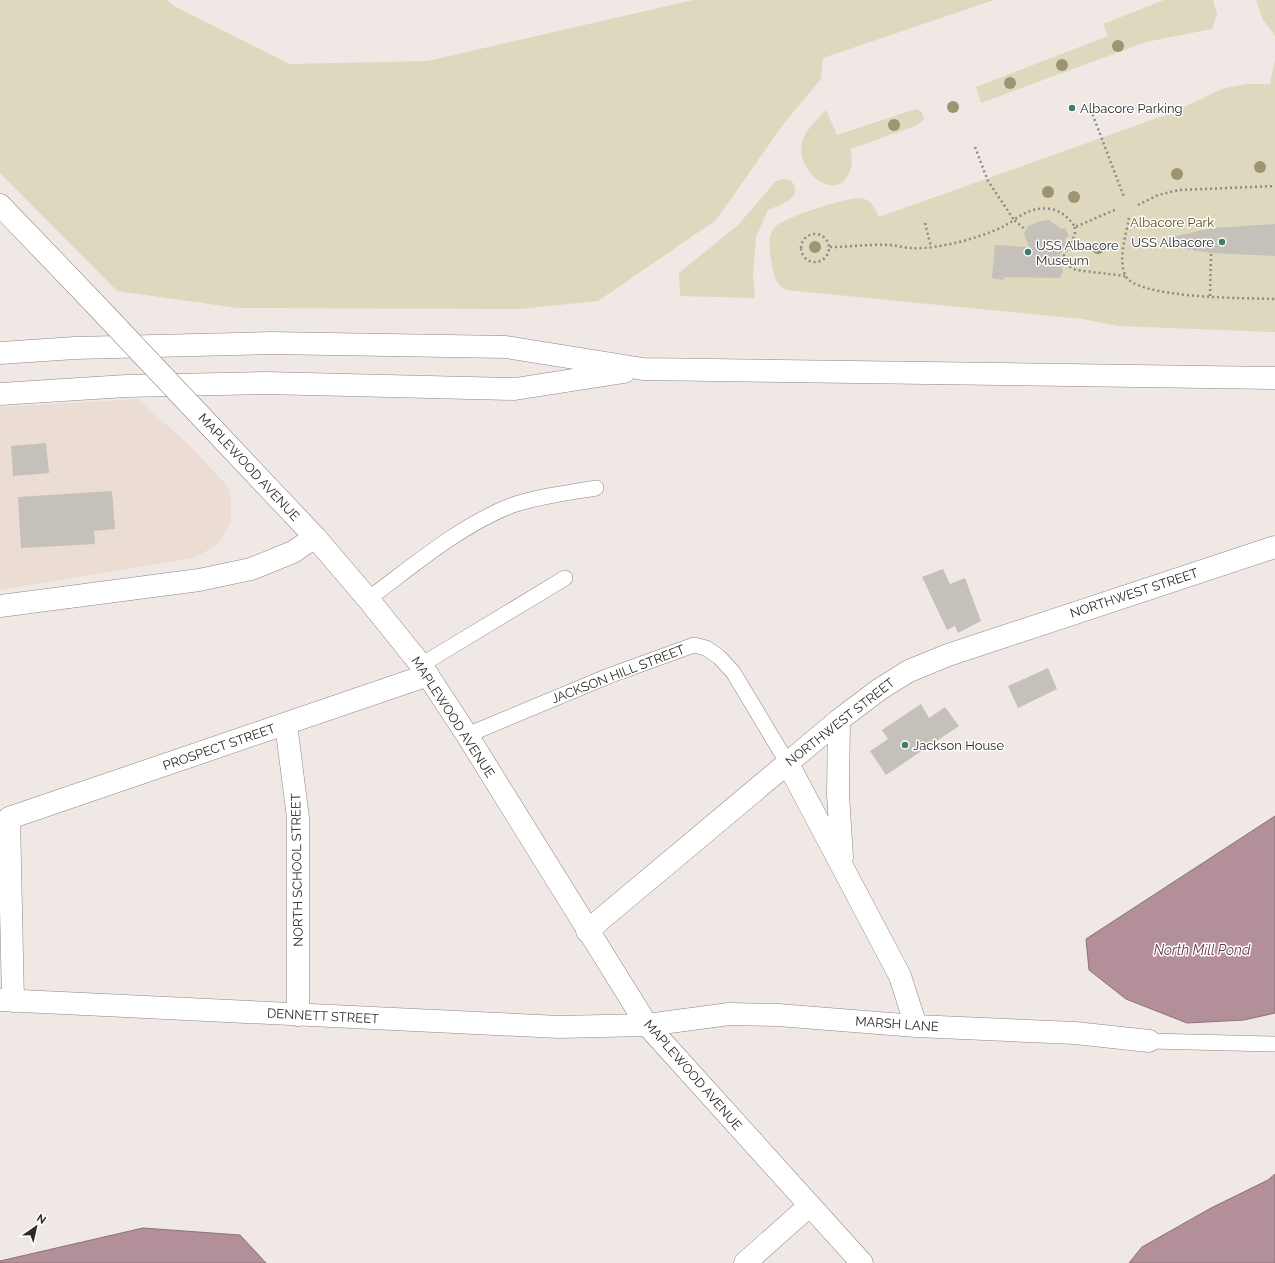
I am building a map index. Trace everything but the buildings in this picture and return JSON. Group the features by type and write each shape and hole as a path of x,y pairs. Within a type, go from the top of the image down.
{"street":[{"name":"MAPLEWOOD AVENUE","path":"0,205 315,537 368,599 424,670 467,735 646,1025 862,1263"},
{"path":"0,353 76,348 271,344 498,347 643,369 1275,378"},
{"path":"0,394 126,386 266,383 515,389 643,369"},
{"path":"0,606 199,580 251,569 293,552 315,537"},
{"name":"NORTHWEST STREET","path":"587,931 839,720 880,688 910,671 948,655 1275,547"},
{"name":"PROSPECT STREET","path":"7,1000 9,818 286,724 424,670"},
{"name":"JACKSON HILL STREET","path":"839,720 838,794 843,867"},
{"name":"NORTH SCHOOL STREET","path":"286,724 295,781 298,818 298,1015"},
{"name":"JACKSON HILL STREET","path":"787,762 900,976 916,1026"},
{"name":"DENNETT STREET","path":"7,1000 559,1027 646,1025"},
{"name":"MARSH LANE","path":"646,1025 729,1014 786,1015 916,1026 1075,1033 1149,1041"},
{"path":"745,1263 809,1206"}],"lane":[{"path":"368,599 426,556 476,524 510,506 541,497 596,488"},
{"path":"424,670 565,578"},
{"name":"JACKSON HILL STREET","path":"467,735 611,675 694,645 706,648 719,657 733,672 787,762"},
{"path":"1149,1041 1275,1044"}],"path":[{"path":"1089,105 1124,197"},
{"path":"975,147 988,181 1014,220 1026,230"},
{"path":"1138,205 1158,195 1179,190 1275,186"},
{"path":"830,248 888,245 912,248 931,247 1005,227 1028,211 1043,207 1059,212 1072,222 1075,227 1075,235 1063,257 1070,268 1125,276 1136,285 1155,292 1275,299"},
{"path":"1075,227 1117,209"},
{"path":"1125,276 1123,256 1129,218"},
{"path":"925,223 931,247"},
{"path":"814,233 819,234 826,239 830,248 827,256 823,260 814,262 806,258 803,254 801,245 805,237 814,233"},
{"path":"1210,296 1211,252"}],"shaded area":[{"path":"138,399 189,445 228,487 231,498 231,521 220,541 212,548 193,558 0,590 0,407"}],"green space":[{"path":"0,0 166,0 174,6 290,64 428,61 693,0 994,0 823,58 821,79 785,122 716,220 598,301 519,309 238,308 117,291 0,173"},
{"path":"1164,0 1213,0 1217,14 1212,29 1146,42 981,103 976,87 1108,36 1103,24"},
{"path":"1256,0 1275,0 1275,36 1263,20"},
{"name":"Albacore Park","path":"1275,60 1275,332 1118,326 1082,319 786,290 780,286 776,280 770,251 770,235 775,227 791,218 831,204 861,198 870,203 879,217 1174,112 1222,89 1246,84 1270,84"},
{"path":"916,109 922,112 924,119 918,125 851,149 852,163 850,171 844,181 836,185 827,185 818,180 805,164 802,153 802,142 812,125 826,110 837,135"},
{"path":"787,179 793,183 795,186 795,193 789,200 768,210 756,237 753,276 755,298 680,296 679,273 738,225 776,181"}],"water":[{"name":"North Mill Pond","path":"1275,816 1275,1013 1244,1020 1187,1023 1126,999 1089,970 1086,939"},
{"path":"1275,1174 1275,1263 1129,1263 1142,1247 1211,1208 1268,1180"},
{"path":"143,1228 240,1235 266,1263 0,1263 0,1261"}],"place":[{"name":"Albacore Parking","path":"1072,108"},
{"name":"USS Albacore","path":"1222,242"},
{"name":"USS Albacore Museum","path":"1028,252"},
{"name":"Jackson House","path":"905,745"}]}
